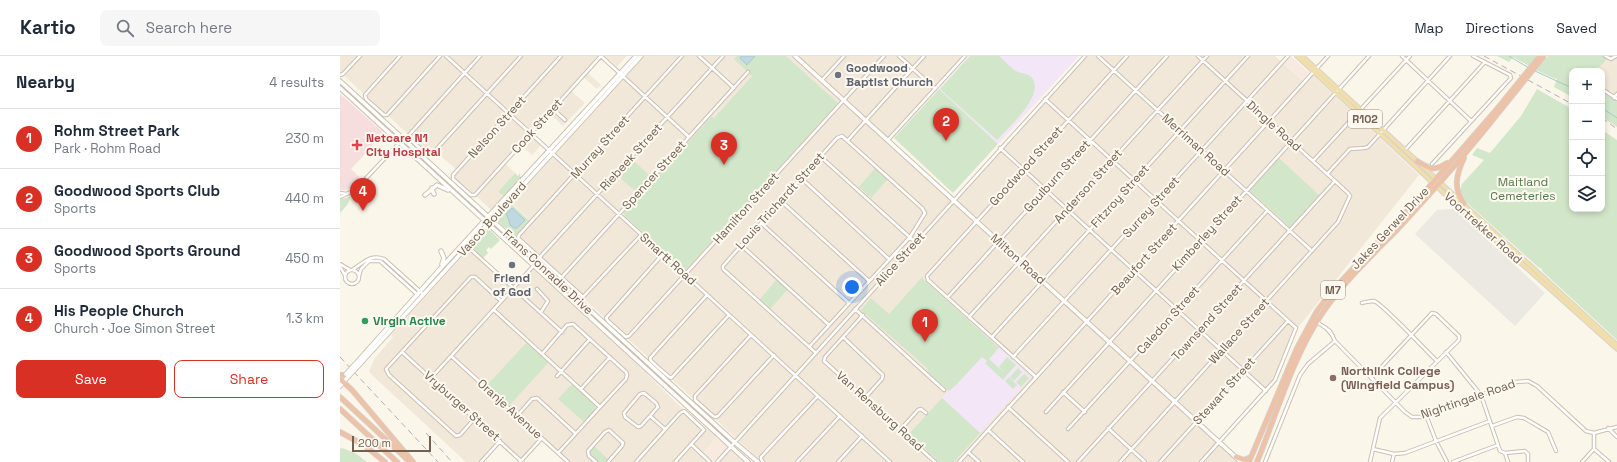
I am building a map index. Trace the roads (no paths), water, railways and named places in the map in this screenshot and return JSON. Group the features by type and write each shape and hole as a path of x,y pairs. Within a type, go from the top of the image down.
{"highway":[{"name":"Jakes Gerwel Drive","path":"1257,462 1295,365 1317,322 1345,284 1439,185 1465,155 1540,56"},
{"name":"Jakes Gerwel Drive","path":"1250,460 1304,332 1317,311 1332,291 1498,110 1544,56"},
{"path":"1464,204 1458,193 1456,183 1457,175 1465,155"},
{"path":"1417,161 1428,168 1434,169 1451,161"},
{"path":"1288,368 1294,361 1313,323 1317,322 1317,311"},
{"path":"341,381 413,462"},
{"path":"340,397 409,462"},
{"path":"340,409 397,462"},
{"path":"1254,462 1270,424 1275,417"},
{"path":"340,432 364,445 385,462"},
{"path":"1236,457 1250,460"}],"main road":[{"name":"Vasco Boulevard","path":"341,381 419,296 440,269 486,222 492,220 621,75 636,56"},
{"name":"Vasco Boulevard","path":"621,75 641,56"},
{"name":"Milton Road","path":"795,56 1241,462"},
{"name":"Voortrekker Road","path":"1297,56 1405,150 1434,180"},
{"name":"Voortrekker Road","path":"1302,56 1315,71"},
{"name":"Frans Conradie Drive","path":"340,81 492,220 748,462"},
{"name":"Frans Conradie Drive","path":"340,88 486,222 536,262 734,442 758,462"},
{"name":"Voortrekker Road","path":"1382,131 1439,185 1614,344 1617,349"},
{"name":"Vasco Boulevard","path":"422,292 468,246 488,217 551,152"},
{"path":"425,195 435,185 440,185 456,195"},
{"name":"Voortrekker Road","path":"1439,185 1464,204 1558,293"},
{"path":"432,188 434,194"},
{"path":"440,269 444,258 441,251"}],"street":[{"path":"341,75 360,56"},
{"path":"400,56 365,95 366,98 383,115 388,114 440,56"},
{"name":"Smartt Road","path":"446,56 890,462"},
{"path":"480,56 409,135 410,139 429,155 521,56"},
{"name":"Nelson Street","path":"473,196 453,179 453,175 561,56"},
{"path":"601,56 689,137"},
{"name":"Cook Street","path":"473,196 601,56"},
{"name":"Murray Street","path":"536,262 518,238 519,235 682,56"},
{"path":"699,56 734,88"},
{"name":"Riebeek Street","path":"431,378 723,56"},
{"path":"822,80 844,56"},
{"name":"Hamilton Street","path":"663,254 606,319 626,337 628,337 685,275 884,56"},
{"path":"899,56 935,89"},
{"path":"848,140 924,56"},
{"path":"888,140 965,56"},
{"name":"Alice Street","path":"717,462 1045,98 1085,56"},
{"name":"Merriman Road","path":"1098,56 1312,251"},
{"name":"Goodwood Street","path":"948,297 927,277 929,273 1126,56"},
{"name":"Goulburn Street","path":"948,297 1167,56"},
{"name":"Dingle Road","path":"1198,56 1350,196"},
{"name":"Anderson Street","path":"970,317 1207,56"},
{"name":"Fitzroy Street","path":"992,337 1248,56"},
{"name":"Surrey Street","path":"1014,357 1288,56"},
{"name":"Beaufort Street","path":"959,462 1328,56"},
{"name":"Kimberley Street","path":"1046,412 1368,56"},
{"path":"1402,56 1471,121"},
{"path":"1313,161 1410,56"},
{"path":"1327,174 1348,150 1353,148 1368,147 1450,56"},
{"path":"1432,164 1511,79 1511,76 1473,56"},
{"path":"1605,56 1611,59 1616,56"},
{"path":"800,60 803,57"},
{"path":"1405,150 1485,62"},
{"name":"Spencer Street","path":"561,278 748,72"},
{"path":"1605,92 1616,98 1617,94"},
{"path":"1045,98 1295,327 1296,330 1277,377 1201,462"},
{"path":"553,109 565,120"},
{"name":"Louis Trichardt Street","path":"809,347 723,268 724,264 840,136 848,140"},
{"path":"340,195 347,194 358,188 403,138"},
{"name":"Alice Street","path":"809,347 910,237 924,216 924,210 848,140"},
{"path":"1000,148 1266,391"},
{"path":"821,157 915,242"},
{"path":"801,178 889,259"},
{"name":"Townsend Street","path":"1078,462 1335,181"},
{"name":"Wallace Street","path":"1120,462 1340,220 1350,196"},
{"path":"781,200 870,281"},
{"name":"Caledon Street","path":"1068,429 1131,362 1267,211"},
{"path":"761,223 849,303"},
{"path":"536,262 561,278 583,297 641,235"},
{"path":"741,245 829,325"},
{"path":"468,246 562,332"},
{"path":"345,275 368,258 380,258 422,292"},
{"path":"340,268 345,275 346,281 352,283 356,282 361,269 366,263 373,260 380,261 419,296"},
{"path":"340,264 357,273 359,276"},
{"path":"475,418 458,436 456,436 387,373 387,368 472,277 475,277 501,301"},
{"path":"537,289 548,301 540,312"},
{"path":"707,295 650,359 668,376 673,377 730,315"},
{"path":"948,297 1036,378"},
{"path":"1362,303 1377,302 1390,313 1437,361"},
{"path":"855,309 944,390"},
{"path":"494,310 600,407"},
{"path":"1370,462 1380,418 1460,337 1434,313 1431,314 1371,378"},
{"path":"863,315 843,337 883,376 865,398"},
{"name":"Stewart Street","path":"1160,462 1288,321"},
{"path":"1265,462 1300,375 1308,364 1335,341 1334,336 1330,331 1317,322"},
{"path":"542,354 568,325 573,324 626,372 627,377 558,453"},
{"path":"751,335 695,396 695,400 713,416 717,417 774,355"},
{"name":"Van Rensburg Road","path":"843,337 824,360 935,462"},
{"path":"557,376 590,340"},
{"name":"Nightingale Road","path":"1335,341 1395,402 1412,417 1417,418 1426,415 1516,382 1528,381 1536,386 1582,428 1586,431 1594,433"},
{"path":"809,347 816,353"},
{"name":"Vryburger Street","path":"402,352 521,461"},
{"path":"1446,352 1481,395 1498,445 1508,462"},
{"name":"Oranje Avenue","path":"451,356 568,462"},
{"path":"581,389 610,357"},
{"path":"1063,392 1085,412"},
{"path":"644,393 658,405 650,416 641,426 638,427 625,417 624,413 640,394 644,393"},
{"path":"763,462 761,457 818,396"},
{"path":"517,416 532,399 537,398 576,433"},
{"path":"1008,407 1068,462"},
{"path":"900,430 918,410 921,409 926,413"},
{"path":"636,462 682,411 686,412 704,430 675,462"},
{"path":"1426,415 1446,462"},
{"path":"650,416 665,429"},
{"path":"797,462 840,416"},
{"path":"1492,426 1517,417 1524,418 1548,432 1556,450"},
{"path":"1373,449 1394,454 1405,453 1490,421"},
{"path":"1582,462 1594,449 1594,433 1617,426"},
{"path":"1108,428 1145,462"},
{"path":"1608,428 1617,437"},
{"path":"595,461 589,456 588,451 609,430 623,443 608,462"},
{"path":"988,430 1023,462"},
{"path":"838,462 862,436"},
{"path":"521,461 542,438"},
{"path":"480,462 500,441"},
{"path":"691,444 710,462"},
{"path":"1453,462 1498,445"},
{"path":"1594,449 1609,462"},
{"path":"1504,453 1525,451 1528,454 1528,462"},
{"path":"968,452 979,462"},
{"path":"1392,462 1394,454"}],"water":[{"path":"741,56 755,56 747,65 740,58"},
{"path":"512,208 525,220 517,228 510,225 506,214"}],"waterway":[{"path":"1509,56 1529,68"},
{"path":"1535,71 1569,87"},
{"path":"1605,110 1617,118"}],"railway":[{"path":"1484,56 1569,102"},
{"path":"1605,120 1617,129"},
{"path":"340,357 438,462"},
{"path":"426,433 452,462"}],"place":[{"name":"Goodwood Baptist Church","path":"838,75"},
{"name":"Goodwood Sports Club","path":"946,141"},
{"name":"Netcare N1 City Hospital","path":"357,145"},
{"name":"Goodwood Sports Ground","path":"724,165"},
{"name":"His People Church","path":"363,211"},
{"name":"Friend of God","path":"512,265"},
{"name":"Virgin Active","path":"365,321"},
{"name":"Rohm Street Park","path":"925,342"},
{"name":"Northlink College (Wingfield Campus)","path":"1333,378"}],"park label":[{"name":"Maitland Cemeteries","path":"1523,189"}]}
